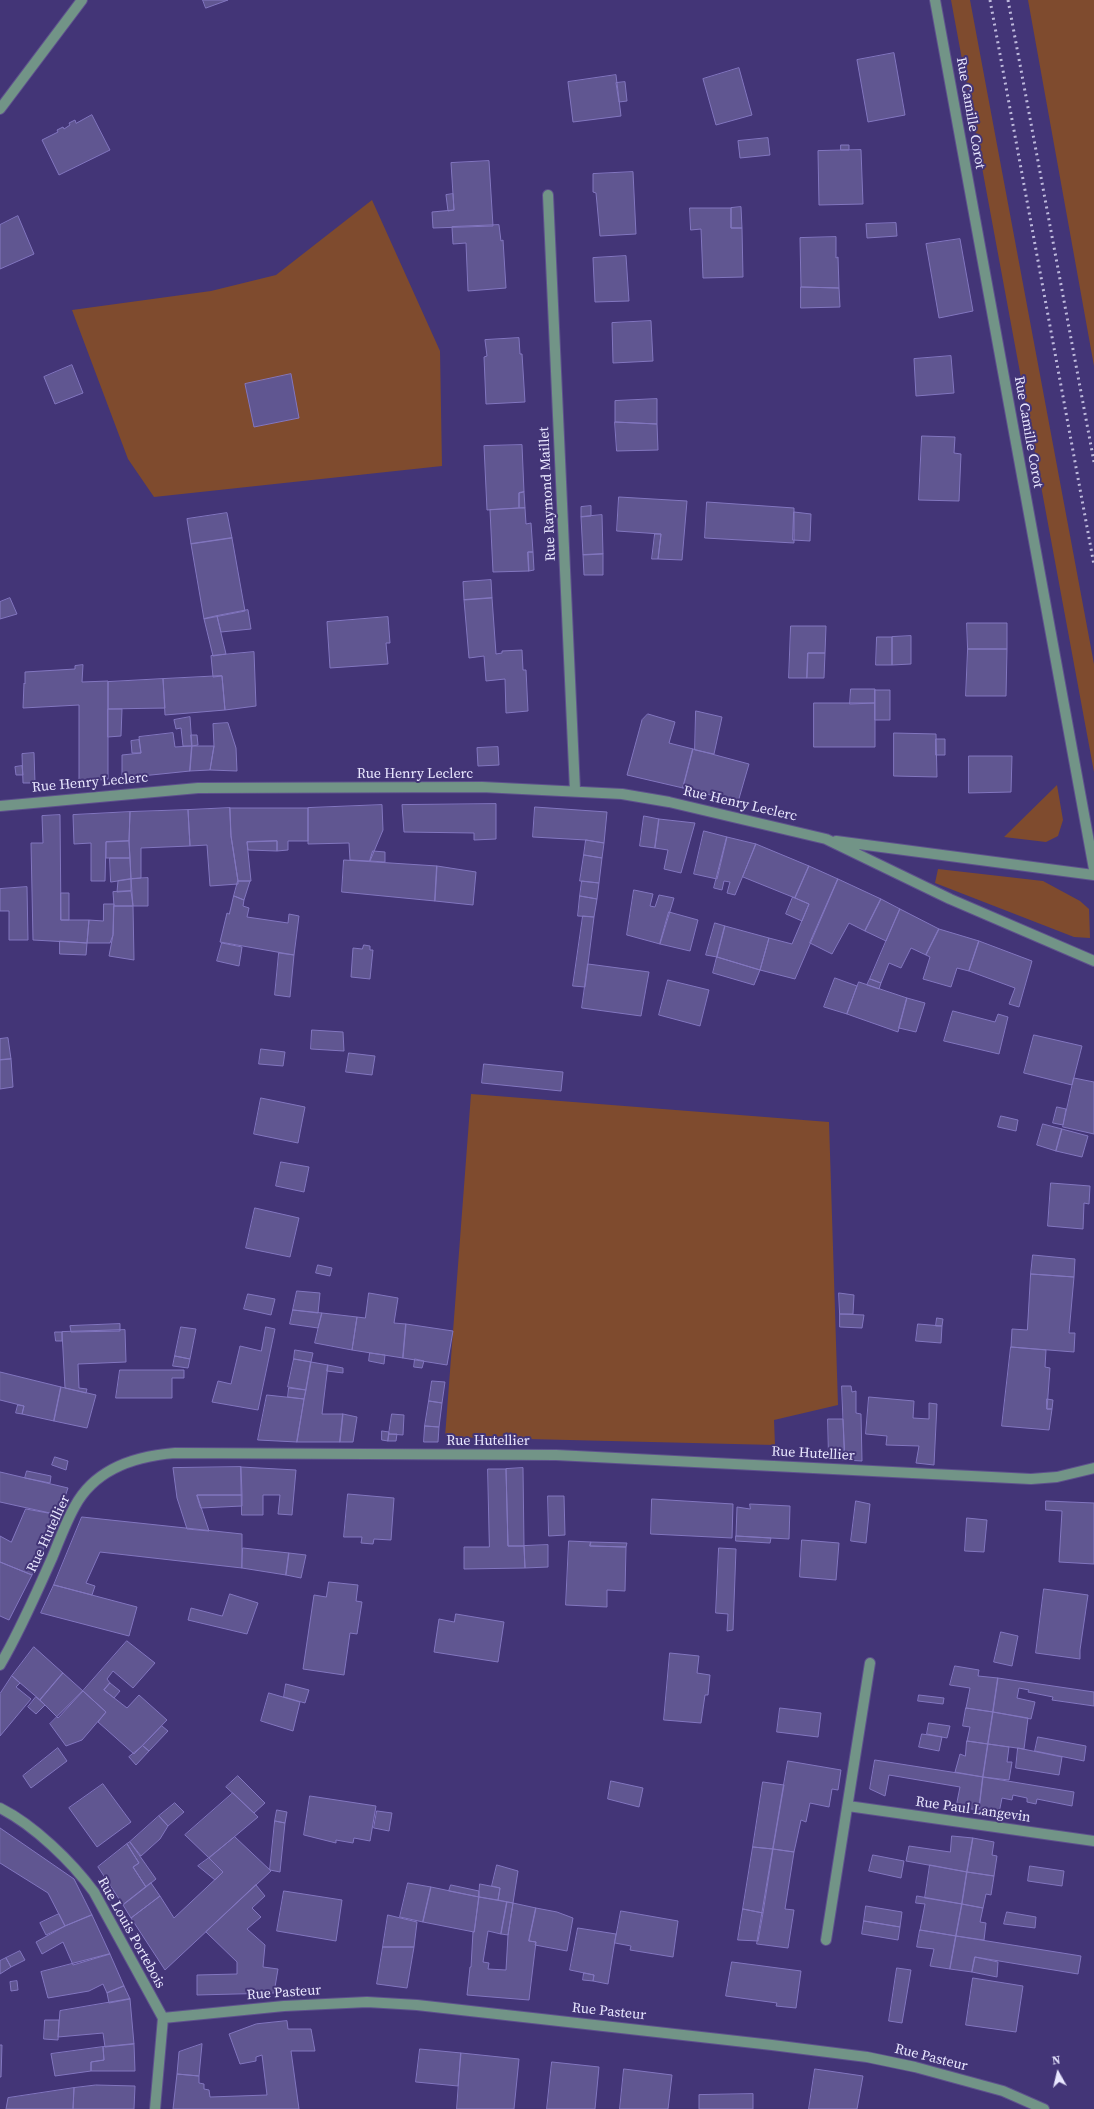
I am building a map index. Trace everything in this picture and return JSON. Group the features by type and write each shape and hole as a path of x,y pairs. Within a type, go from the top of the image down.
{"street":[{"path":"0,109 82,0"},
{"name":"Rue Camille Corot","path":"935,0 1094,869"},
{"name":"Rue Raymond Maillet","path":"548,196 575,790"},
{"name":"Rue Henry Leclerc","path":"0,806 198,788 482,787 575,790 622,794 669,802 826,839 1094,875"},
{"name":"Rue Henry Leclerc","path":"826,839 950,900 1094,961"},
{"name":"Rue Hutellier","path":"0,1665 24,1619 75,1505 93,1484 105,1474 129,1461 142,1457 175,1453 526,1455 1030,1479 1057,1477 1094,1468"},
{"path":"826,1940 870,1663"},
{"name":"Rue Paul Langevin","path":"848,1806 1094,1841"},
{"name":"Rue Louis Portebois","path":"0,1808 20,1820 53,1847 85,1880 94,1892 162,2018"},
{"name":"Rue Pasteur","path":"162,2018 284,2006 367,2002 417,2005 772,2044 867,2057 916,2067 1003,2091 1044,2109"},
{"path":"155,2109 162,2018"}],"shaded area":[{"path":"951,0 970,0 1094,664 1094,772"},
{"path":"1028,0 1094,0 1094,366"},
{"path":"372,200 440,351 442,466 154,497 128,459 72,310 211,291 276,275"},
{"path":"1057,785 1063,820 1058,836 1046,842 1004,837"},
{"path":"938,869 1043,881 1080,901 1089,909 1090,938 1074,937 935,883"},
{"path":"471,1094 829,1122 838,1405 774,1420 775,1445 445,1437"}],"building":[{"path":"203,0 228,0 206,8"},
{"path":"894,53 905,115 868,122 857,60"},
{"path":"739,68 752,115 716,125 703,79"},
{"path":"616,75 621,116 573,122 568,82"},
{"path":"625,82 627,101 619,102 616,83"},
{"path":"92,115 110,150 59,175 42,140 58,132 57,130 63,127 64,129 70,125 69,123 75,120 76,123"},
{"path":"768,138 770,155 740,158 738,141"},
{"path":"841,145 849,145 849,150 841,150"},
{"path":"861,150 863,204 819,205 818,151"},
{"path":"489,161 493,226 433,228 432,212 454,210 451,163"},
{"path":"633,172 636,234 600,236 596,193 593,192 593,174"},
{"path":"453,194 454,210 448,211 446,195"},
{"path":"741,207 742,228 731,228 731,208"},
{"path":"690,208 731,208 731,228 742,228 743,277 703,278 701,229 691,230"},
{"path":"18,216 34,254 0,269 0,225"},
{"path":"896,223 897,236 867,238 866,224"},
{"path":"499,225 501,241 503,240 506,288 468,291 466,243 453,244 452,227"},
{"path":"836,237 836,258 838,257 839,288 801,287 800,238"},
{"path":"960,239 973,311 939,318 926,244"},
{"path":"626,256 629,301 595,302 593,258"},
{"path":"801,287 839,288 840,307 801,308"},
{"path":"651,321 653,361 613,363 612,323"},
{"path":"519,338 520,354 522,354 525,402 486,404 484,357 487,356 485,340"},
{"path":"951,356 954,393 916,396 914,359"},
{"path":"72,365 83,393 55,404 44,377"},
{"path":"291,374 299,418 254,427 245,384"},
{"path":"657,399 657,424 615,422 615,401"},
{"path":"615,422 657,424 658,450 617,451"},
{"path":"922,436 955,437 954,453 961,454 959,501 919,500"},
{"path":"522,445 524,492 519,493 519,508 487,510 484,446"},
{"path":"524,492 525,508 519,508 519,493"},
{"path":"619,497 687,501 682,560 658,559 661,534 617,531"},
{"path":"707,502 794,508 794,543 705,538"},
{"path":"591,506 591,516 581,517 581,507"},
{"path":"525,508 526,524 531,523 533,552 528,552 529,571 493,572 490,510"},
{"path":"794,512 811,514 810,541 793,540"},
{"path":"227,513 232,538 191,544 187,519"},
{"path":"602,515 603,554 583,555 581,517"},
{"path":"655,534 661,534 658,559 652,559"},
{"path":"232,538 245,611 204,619 191,544"},
{"path":"528,552 533,552 534,570 529,571"},
{"path":"603,554 603,575 584,575 583,555"},
{"path":"491,580 492,598 464,600 463,582"},
{"path":"10,598 17,614 0,619 0,602"},
{"path":"492,598 496,654 502,653 502,651 522,650 523,670 526,670 528,711 506,713 505,679 486,681 484,656 469,658 464,600"},
{"path":"248,610 251,629 221,632 217,616"},
{"path":"217,616 226,654 213,656 204,619"},
{"path":"388,617 390,643 386,643 388,664 330,668 327,622"},
{"path":"967,623 1007,623 1007,649 968,649"},
{"path":"791,626 826,626 825,653 808,653 807,678 789,678"},
{"path":"911,636 911,664 892,665 892,637"},
{"path":"877,637 892,637 892,665 876,665"},
{"path":"968,649 1007,649 1006,696 966,696"},
{"path":"254,652 256,706 225,710 222,676 213,677 211,656"},
{"path":"808,653 825,653 824,678 807,678"},
{"path":"83,665 82,682 108,681 108,779 79,782 79,705 23,708 25,672 75,669 75,666"},
{"path":"222,676 225,710 165,715 163,679"},
{"path":"163,679 165,708 108,709 108,682"},
{"path":"851,689 875,689 875,703 850,704"},
{"path":"875,690 890,690 890,720 875,720"},
{"path":"814,703 875,703 875,747 814,747"},
{"path":"108,709 122,709 121,736 108,737"},
{"path":"696,711 722,717 714,754 695,750"},
{"path":"648,714 675,722 669,743 693,749 683,788 627,775 642,720"},
{"path":"190,717 192,746 183,746 181,728 176,729 174,720"},
{"path":"228,723 236,748 237,771 210,770 214,746 213,724"},
{"path":"173,733 175,747 192,746 190,771 122,778 122,755 141,753 139,737"},
{"path":"894,733 936,734 937,777 894,776"},
{"path":"191,735 197,735 198,745 192,746"},
{"path":"936,739 945,739 945,755 936,755"},
{"path":"139,740 141,753 132,753 131,741"},
{"path":"192,746 214,746 210,770 190,771"},
{"path":"498,747 499,765 478,766 477,748"},
{"path":"693,749 749,764 738,802 683,788"},
{"path":"34,753 35,783 23,783 22,754"},
{"path":"969,756 1012,756 1011,792 969,793"},
{"path":"22,766 23,775 16,775 15,767"},
{"path":"496,804 496,839 474,840 474,833 404,832 402,805"},
{"path":"382,805 383,830 370,861 350,860 349,843 308,844 308,808"},
{"path":"535,807 607,812 604,843 586,840 533,837"},
{"path":"230,808 308,808 308,841 288,841 288,850 277,851 277,841 247,842 251,881 238,881 231,836"},
{"path":"230,808 231,836 238,884 210,886 207,845 190,846 188,810"},
{"path":"188,810 190,846 141,848 141,878 131,879 129,841 130,812"},
{"path":"130,812 129,841 106,842 105,881 91,881 91,843 74,844 73,815"},
{"path":"60,815 61,920 89,920 87,943 33,940 31,843 43,843 42,816"},
{"path":"644,816 659,819 655,848 640,846"},
{"path":"659,819 695,823 681,873 664,869 668,850 655,848"},
{"path":"704,831 727,837 717,879 694,874"},
{"path":"727,837 756,844 735,895 727,893 730,882 724,881 722,890 714,888"},
{"path":"586,840 604,843 602,858 584,855"},
{"path":"129,841 130,858 106,858 106,842"},
{"path":"277,841 277,851 248,850 247,842"},
{"path":"756,844 809,866 795,898 743,877"},
{"path":"373,851 385,852 385,862 370,861"},
{"path":"584,855 602,858 599,883 580,881"},
{"path":"110,858 130,858 131,879 111,882"},
{"path":"344,860 437,866 435,901 342,892"},
{"path":"437,866 476,872 473,905 435,901"},
{"path":"809,866 838,879 795,979 760,970 769,938 792,944 809,904 795,898"},
{"path":"148,878 148,906 133,906 131,879"},
{"path":"131,879 131,891 117,892 118,881"},
{"path":"838,879 881,899 865,931 849,923 832,954 810,943"},
{"path":"238,881 250,881 244,900 234,896"},
{"path":"582,881 599,883 597,899 580,896"},
{"path":"27,887 28,940 9,940 9,911 0,911 0,889"},
{"path":"634,890 653,894 650,906 655,907 659,895 674,898 660,944 627,935"},
{"path":"131,891 133,906 114,906 113,892"},
{"path":"61,893 69,893 69,920 61,920"},
{"path":"234,896 244,900 243,906 249,908 247,917 288,923 289,914 299,916 294,955 220,942 227,913 229,914"},
{"path":"580,896 597,899 594,917 578,916"},
{"path":"793,897 809,904 802,921 786,914"},
{"path":"881,899 900,909 886,941 865,931"},
{"path":"104,904 114,904 113,935 110,943 87,943 89,920 103,921"},
{"path":"114,906 133,906 134,960 109,956 113,935"},
{"path":"900,909 939,929 926,955 911,948 901,968 889,963 881,983 870,979"},
{"path":"669,912 698,920 690,951 660,944"},
{"path":"583,916 594,917 585,987 573,986"},
{"path":"715,923 725,926 717,957 706,955"},
{"path":"725,926 769,938 760,970 717,957"},
{"path":"939,929 979,941 969,971 957,968 951,987 923,979 930,957 926,955"},
{"path":"60,941 87,943 86,955 60,954"},
{"path":"979,941 1032,961 1019,1007 1009,1004 1015,988 969,971"},
{"path":"222,943 242,947 239,966 217,961"},
{"path":"364,945 370,946 370,950 373,950 370,979 351,977 353,948 362,949"},
{"path":"279,953 294,955 290,997 275,995"},
{"path":"717,957 760,970 754,985 713,973"},
{"path":"588,964 649,972 641,1016 582,1008"},
{"path":"835,978 857,986 847,1014 824,1007"},
{"path":"870,979 881,983 879,989 867,985"},
{"path":"668,980 709,990 700,1026 659,1015"},
{"path":"859,982 907,998 898,1032 847,1014"},
{"path":"907,998 925,1003 916,1032 899,1028"},
{"path":"953,1011 995,1022 998,1014 1008,1017 999,1054 944,1041"},
{"path":"312,1030 343,1032 344,1051 311,1049"},
{"path":"1034,1035 1082,1046 1072,1085 1024,1073"},
{"path":"8,1038 11,1059 0,1060 0,1039"},
{"path":"261,1049 285,1052 283,1066 259,1064"},
{"path":"349,1053 375,1056 372,1075 346,1072"},
{"path":"11,1059 13,1087 0,1089 0,1060"},
{"path":"484,1064 563,1072 561,1091 482,1083"},
{"path":"1074,1078 1094,1082 1094,1134 1063,1127"},
{"path":"261,1098 305,1107 298,1143 254,1134"},
{"path":"1057,1107 1066,1109 1063,1125 1053,1123"},
{"path":"1001,1116 1018,1120 1016,1131 998,1127"},
{"path":"1043,1124 1062,1129 1056,1151 1037,1145"},
{"path":"1062,1129 1088,1136 1082,1157 1056,1151"},
{"path":"281,1162 309,1167 304,1192 276,1186"},
{"path":"1051,1183 1090,1186 1089,1204 1084,1203 1083,1229 1048,1226"},
{"path":"255,1208 299,1218 290,1257 246,1248"},
{"path":"1033,1255 1075,1259 1074,1277 1031,1274"},
{"path":"318,1265 332,1268 330,1276 316,1273"},
{"path":"1031,1274 1074,1277 1069,1333 1075,1333 1074,1352 1011,1347 1012,1329 1027,1330"},
{"path":"297,1291 320,1293 318,1313 293,1310"},
{"path":"369,1293 398,1298 394,1323 406,1324 403,1358 352,1350 357,1317 365,1318"},
{"path":"839,1293 854,1295 853,1314 840,1314"},
{"path":"248,1294 275,1299 271,1315 244,1309"},
{"path":"293,1310 322,1313 318,1328 290,1324"},
{"path":"322,1313 357,1317 352,1350 315,1343"},
{"path":"840,1314 864,1315 862,1328 840,1327"},
{"path":"937,1318 943,1319 942,1326 936,1326"},
{"path":"120,1324 120,1331 71,1332 70,1326"},
{"path":"406,1324 453,1331 447,1365 403,1358"},
{"path":"918,1324 942,1326 941,1343 916,1341"},
{"path":"181,1327 196,1329 190,1359 175,1356"},
{"path":"266,1327 275,1329 258,1410 212,1402 218,1381 231,1384 240,1346 261,1351"},
{"path":"125,1330 126,1362 78,1364 79,1388 87,1389 86,1393 65,1388 62,1332"},
{"path":"55,1332 62,1332 62,1341 56,1341"},
{"path":"1011,1347 1046,1350 1045,1367 1050,1368 1047,1409 1052,1409 1049,1430 1002,1426"},
{"path":"295,1350 313,1353 311,1362 294,1359"},
{"path":"370,1353 385,1355 384,1364 369,1361"},
{"path":"175,1356 190,1359 188,1368 173,1366"},
{"path":"294,1359 311,1362 306,1390 288,1387"},
{"path":"415,1359 424,1361 422,1368 414,1367"},
{"path":"311,1362 328,1365 322,1414 343,1414 340,1442 297,1442"},
{"path":"328,1365 343,1368 343,1373 327,1371"},
{"path":"120,1370 184,1370 184,1378 172,1378 172,1398 116,1398"},
{"path":"0,1372 61,1387 54,1421 22,1414 24,1406 0,1400"},
{"path":"432,1381 445,1382 442,1403 429,1401"},
{"path":"842,1386 851,1386 852,1392 856,1391 856,1413 861,1414 862,1461 845,1460"},
{"path":"61,1387 96,1395 87,1428 54,1421"},
{"path":"289,1388 306,1390 304,1399 288,1397"},
{"path":"267,1395 304,1399 297,1442 258,1440"},
{"path":"869,1397 914,1401 913,1418 929,1419 929,1403 937,1404 934,1465 916,1463 919,1446 886,1445 887,1436 866,1434"},
{"path":"1047,1399 1053,1400 1052,1409 1047,1409"},
{"path":"429,1401 442,1403 439,1427 425,1426"},
{"path":"18,1405 24,1406 22,1414 16,1413"},
{"path":"343,1414 357,1417 353,1442 340,1442"},
{"path":"392,1414 404,1415 403,1435 389,1434"},
{"path":"828,1419 843,1419 845,1460 829,1459"},
{"path":"425,1426 439,1427 438,1442 424,1442"},
{"path":"382,1431 389,1432 388,1441 382,1440"},
{"path":"389,1434 397,1434 396,1441 388,1441"},
{"path":"55,1457 68,1461 66,1470 52,1465"},
{"path":"241,1467 296,1470 292,1515 278,1514 280,1495 263,1495 263,1515 242,1515"},
{"path":"241,1467 242,1495 197,1495 209,1531 187,1529 177,1498 173,1468"},
{"path":"523,1468 524,1546 508,1546 506,1469"},
{"path":"488,1469 506,1469 508,1546 524,1546 525,1568 464,1569 464,1547 489,1547"},
{"path":"27,1471 51,1476 50,1483 25,1478"},
{"path":"0,1472 68,1488 59,1515 0,1502"},
{"path":"348,1494 394,1498 391,1540 374,1539 373,1544 361,1543 362,1537 344,1537"},
{"path":"197,1495 242,1495 242,1506 201,1508"},
{"path":"548,1496 564,1496 565,1535 549,1536"},
{"path":"652,1499 733,1504 732,1538 651,1534"},
{"path":"856,1501 870,1504 866,1543 851,1541"},
{"path":"1046,1501 1094,1503 1094,1564 1059,1562 1062,1511 1046,1510"},
{"path":"750,1504 790,1506 789,1539 736,1536 737,1507 750,1509"},
{"path":"26,1509 59,1515 32,1575 0,1562 0,1536 11,1542"},
{"path":"82,1517 242,1534 242,1568 100,1552 86,1583 95,1586 92,1595 54,1585"},
{"path":"967,1518 987,1520 984,1552 965,1551"},
{"path":"736,1536 771,1538 770,1543 736,1541"},
{"path":"802,1540 839,1543 836,1580 800,1577"},
{"path":"569,1541 591,1542 590,1546 626,1547 625,1591 607,1590 607,1607 566,1605"},
{"path":"591,1542 627,1543 626,1547 590,1546"},
{"path":"548,1545 548,1567 525,1568 524,1546"},
{"path":"243,1548 289,1553 286,1575 242,1568"},
{"path":"719,1548 736,1549 733,1630 727,1631 728,1614 716,1613"},
{"path":"289,1553 306,1555 301,1578 286,1575"},
{"path":"0,1562 32,1575 9,1620 0,1616"},
{"path":"329,1582 358,1585 356,1601 362,1602 357,1634 350,1633 344,1675 303,1669 314,1595 326,1597"},
{"path":"54,1585 137,1607 129,1636 41,1613"},
{"path":"1044,1589 1088,1595 1080,1659 1036,1653"},
{"path":"230,1594 258,1603 247,1634 188,1620 191,1608 222,1616"},
{"path":"456,1614 504,1622 498,1662 434,1652 439,1619 454,1622"},
{"path":"1001,1632 1018,1636 1012,1666 994,1662"},
{"path":"127,1641 155,1663 133,1688 113,1671 107,1679 110,1683 104,1690 127,1708 139,1695 167,1720 134,1754 98,1722 106,1712 83,1691"},
{"path":"34,1647 63,1673 40,1700 12,1676"},
{"path":"670,1653 699,1656 697,1673 710,1675 708,1695 705,1695 701,1723 664,1720"},
{"path":"955,1666 979,1670 978,1676 998,1678 993,1712 966,1708 970,1688 950,1685"},
{"path":"63,1673 83,1691 58,1718 40,1700"},
{"path":"12,1676 20,1683 16,1687 31,1699 0,1736 0,1694"},
{"path":"998,1678 1094,1692 1094,1706 1052,1700 1053,1697 1028,1692 1029,1690 1019,1688 1017,1698 1035,1702 1031,1719 993,1712"},
{"path":"110,1683 120,1691 114,1698 104,1690"},
{"path":"286,1684 309,1690 305,1703 284,1697"},
{"path":"83,1691 106,1712 82,1740 66,1746 50,1724"},
{"path":"269,1693 300,1702 293,1731 261,1721"},
{"path":"919,1695 944,1698 943,1704 918,1701"},
{"path":"36,1697 45,1705 36,1714 28,1707"},
{"path":"780,1708 821,1713 818,1737 777,1732"},
{"path":"966,1708 993,1712 988,1744 967,1741 970,1727 963,1726"},
{"path":"993,1712 1028,1718 1024,1749 988,1744"},
{"path":"929,1723 950,1726 947,1738 927,1734"},
{"path":"162,1726 168,1731 149,1751 143,1746"},
{"path":"922,1734 942,1737 939,1751 919,1747"},
{"path":"1038,1737 1086,1746 1084,1761 1035,1751"},
{"path":"967,1741 988,1744 983,1777 955,1772 960,1754 965,1756"},
{"path":"988,1744 1009,1747 1007,1762 1012,1762 1009,1780 983,1777"},
{"path":"143,1746 149,1751 136,1765 129,1757"},
{"path":"58,1748 67,1761 31,1788 23,1776"},
{"path":"1018,1748 1062,1757 1059,1775 1016,1768"},
{"path":"875,1760 983,1777 979,1810 956,1807 960,1787 889,1775 885,1796 870,1789"},
{"path":"788,1761 841,1770 838,1790 832,1789 829,1807 810,1803 806,1822 801,1820 794,1852 773,1849"},
{"path":"238,1776 265,1803 254,1813 226,1787"},
{"path":"983,1777 1074,1792 1072,1806 1037,1799 1036,1804 1027,1802 1027,1798 1013,1795 1012,1800 1002,1798 999,1813 979,1810"},
{"path":"611,1781 643,1788 639,1807 608,1799"},
{"path":"763,1782 784,1785 773,1849 753,1847"},
{"path":"103,1784 131,1822 97,1847 69,1808"},
{"path":"233,1793 258,1817 209,1858 185,1835"},
{"path":"310,1796 376,1806 370,1841 354,1838 353,1843 336,1840 336,1843 304,1835"},
{"path":"175,1803 184,1812 168,1826 159,1816"},
{"path":"277,1810 287,1812 285,1823 275,1821"},
{"path":"377,1811 392,1813 389,1831 374,1828"},
{"path":"159,1816 168,1826 160,1839 141,1856 130,1842"},
{"path":"275,1821 285,1823 280,1872 270,1870"},
{"path":"0,1828 74,1879 92,1915 65,1926 48,1893 0,1863"},
{"path":"952,1836 973,1838 967,1872 906,1861 909,1846 950,1852"},
{"path":"235,1837 271,1871 165,1970 131,1918 160,1896 174,1918 223,1872 209,1858"},
{"path":"973,1838 994,1842 992,1855 997,1856 994,1876 967,1872"},
{"path":"130,1842 156,1879 146,1887 133,1867 139,1863 127,1844"},
{"path":"127,1844 139,1863 133,1867 146,1887 123,1905 98,1867"},
{"path":"753,1847 773,1849 763,1913 743,1909"},
{"path":"773,1849 794,1852 785,1909 794,1910 788,1948 757,1944"},
{"path":"873,1855 904,1861 901,1878 869,1871"},
{"path":"209,1858 223,1872 215,1880 198,1866"},
{"path":"497,1865 518,1871 513,1903 498,1900 500,1888 492,1886"},
{"path":"930,1865 967,1872 962,1904 925,1898"},
{"path":"1030,1866 1064,1871 1062,1886 1028,1881"},
{"path":"967,1872 994,1876 991,1895 986,1894 983,1908 962,1904"},
{"path":"151,1883 160,1896 131,1918 123,1905"},
{"path":"408,1883 431,1887 423,1922 400,1917"},
{"path":"480,1884 500,1888 498,1900 479,1897"},
{"path":"256,1885 265,1896 252,1908 261,1917 247,1929 265,1945 263,1967 278,1969 274,1993 197,1995 197,1975 237,1974 237,1962 206,1932"},
{"path":"451,1885 479,1891 479,1897 449,1891"},
{"path":"431,1887 479,1897 474,1932 423,1922"},
{"path":"284,1891 342,1900 336,1941 277,1931"},
{"path":"917,1896 962,1904 956,1936 920,1930 925,1904 916,1903"},
{"path":"479,1897 507,1902 501,1934 488,1931 483,1962 489,1963 488,1969 506,1970 508,1935 513,1903 536,1908 529,1941 536,1942 529,2000 467,1995 471,1967 473,1932"},
{"path":"507,1902 513,1903 508,1935 501,1934"},
{"path":"962,1904 983,1908 980,1922 986,1923 984,1940 956,1936"},
{"path":"866,1906 902,1912 900,1927 864,1921"},
{"path":"536,1908 557,1912 573,1918 567,1951 535,1945 536,1942 529,1941"},
{"path":"743,1909 763,1913 758,1941 738,1940"},
{"path":"621,1911 678,1921 673,1957 630,1950 631,1946 615,1943"},
{"path":"1007,1912 1036,1917 1035,1928 1004,1924"},
{"path":"59,1914 65,1926 46,1935 40,1923"},
{"path":"92,1915 110,1954 73,1965 63,1942 42,1954 36,1942 65,1926"},
{"path":"388,1915 417,1922 414,1947 383,1947"},
{"path":"864,1921 900,1927 898,1940 862,1934"},
{"path":"578,1928 616,1934 608,1984 593,1981 594,1975 570,1970"},
{"path":"920,1930 956,1936 950,1969 930,1966 934,1949 917,1947"},
{"path":"956,1936 1081,1956 1078,1974 975,1957 972,1972 950,1969"},
{"path":"383,1947 414,1947 407,1988 377,1984"},
{"path":"20,1951 25,1960 11,1967 6,1958"},
{"path":"110,1954 124,1986 107,1993 103,1984 89,1991 48,1998 41,1972"},
{"path":"975,1957 998,1962 997,1977 972,1972"},
{"path":"6,1958 11,1967 0,1974 0,1961"},
{"path":"732,1962 801,1971 796,2008 776,2006 777,2003 726,1996"},
{"path":"897,1968 911,1970 902,2023 889,2021"},
{"path":"584,1973 594,1975 593,1981 583,1980"},
{"path":"973,1978 1023,1986 1016,2032 966,2025"},
{"path":"17,1981 18,1990 11,1991 10,1982"},
{"path":"124,1986 130,1999 109,2003 107,1993"},
{"path":"130,1999 134,2044 105,2047 103,2033 58,2037 60,2011"},
{"path":"45,2020 59,2020 58,2040 44,2039"},
{"path":"287,2021 288,2029 311,2029 315,2051 291,2051 299,2109 173,2109 177,2074 199,2076 199,2083 204,2084 204,2089 209,2090 210,2097 267,2095 262,2055 256,2057 256,2061 240,2064 229,2034 256,2024"},
{"path":"134,2044 135,2071 91,2071 91,2062 104,2060 103,2047"},
{"path":"202,2044 199,2076 177,2074 179,2052"},
{"path":"0,2045 2,2045 1,2077 0,2077"},
{"path":"103,2047 104,2060 91,2062 91,2071 55,2076 51,2054"},
{"path":"420,2049 461,2053 458,2086 416,2082"},
{"path":"461,2053 519,2059 514,2109 457,2109"},
{"path":"552,2062 599,2067 595,2109 547,2109"},
{"path":"624,2069 672,2075 668,2109 620,2109"},
{"path":"815,2069 863,2076 857,2109 809,2109"},
{"path":"96,2085 135,2086 134,2109 73,2109 74,2088"},
{"path":"74,2088 73,2109 6,2109 8,2098"},
{"path":"753,2094 753,2109 699,2109 699,2095"}],"railway":[{"path":"990,0 1094,565"},
{"path":"1008,0 1094,462"}]}
